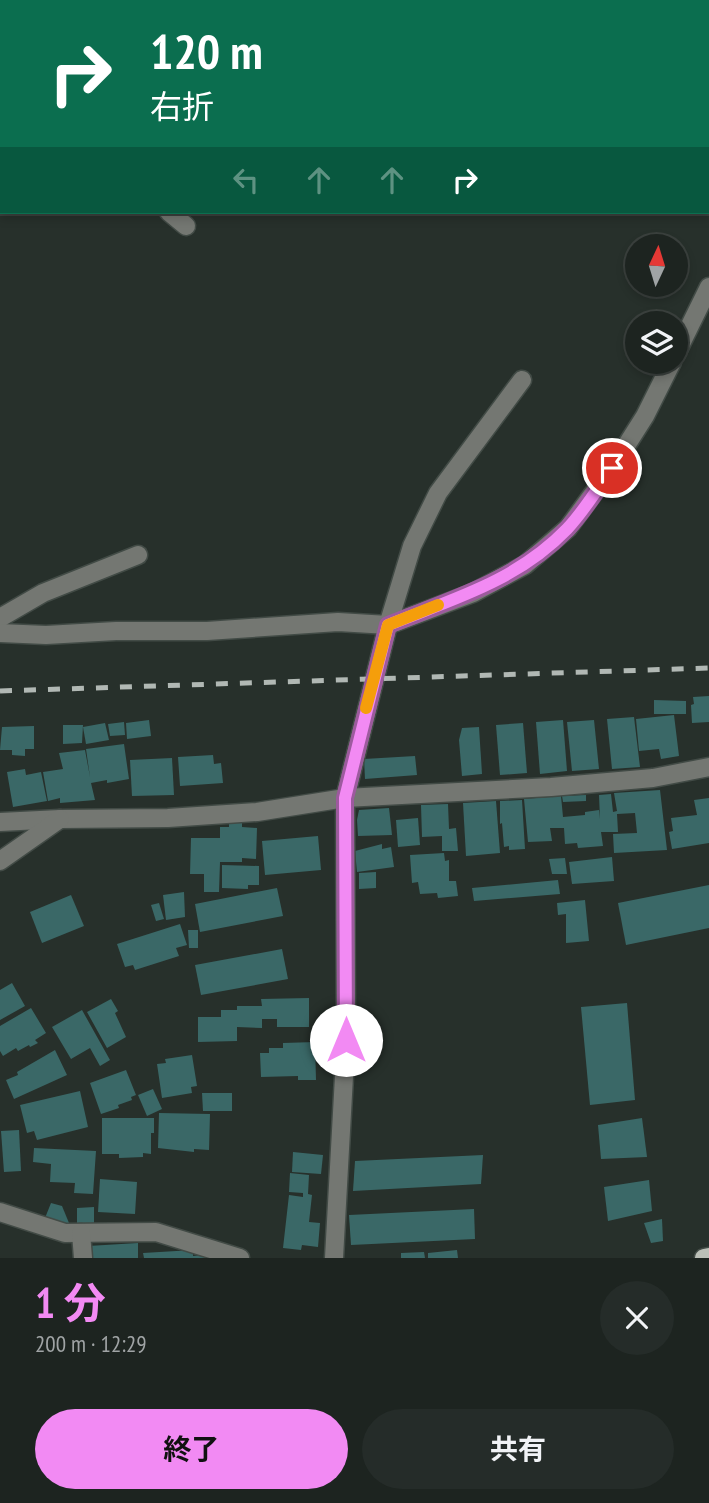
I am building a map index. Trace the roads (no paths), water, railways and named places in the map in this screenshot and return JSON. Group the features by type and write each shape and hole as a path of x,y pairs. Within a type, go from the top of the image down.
{"main road":[{"path":"704,1258 709,1257"}],"street":[{"path":"171,214 186,226"},
{"path":"688,330 709,287"},
{"path":"0,633 46,635 116,631 207,631 338,622 388,625 473,593 525,565 568,528 619,458 645,416 666,374"},
{"path":"334,1258 346,1040 345,798 388,625 412,545 438,493 522,380"},
{"path":"0,618 43,593 138,555"},
{"path":"0,822 168,818 257,812 345,798 551,787 653,778 709,767"},
{"path":"0,862 60,819"},
{"path":"0,1212 65,1233 156,1232 240,1258"},
{"path":"81,1233 83,1258"}],"railway":[{"path":"0,691 709,668"}]}
